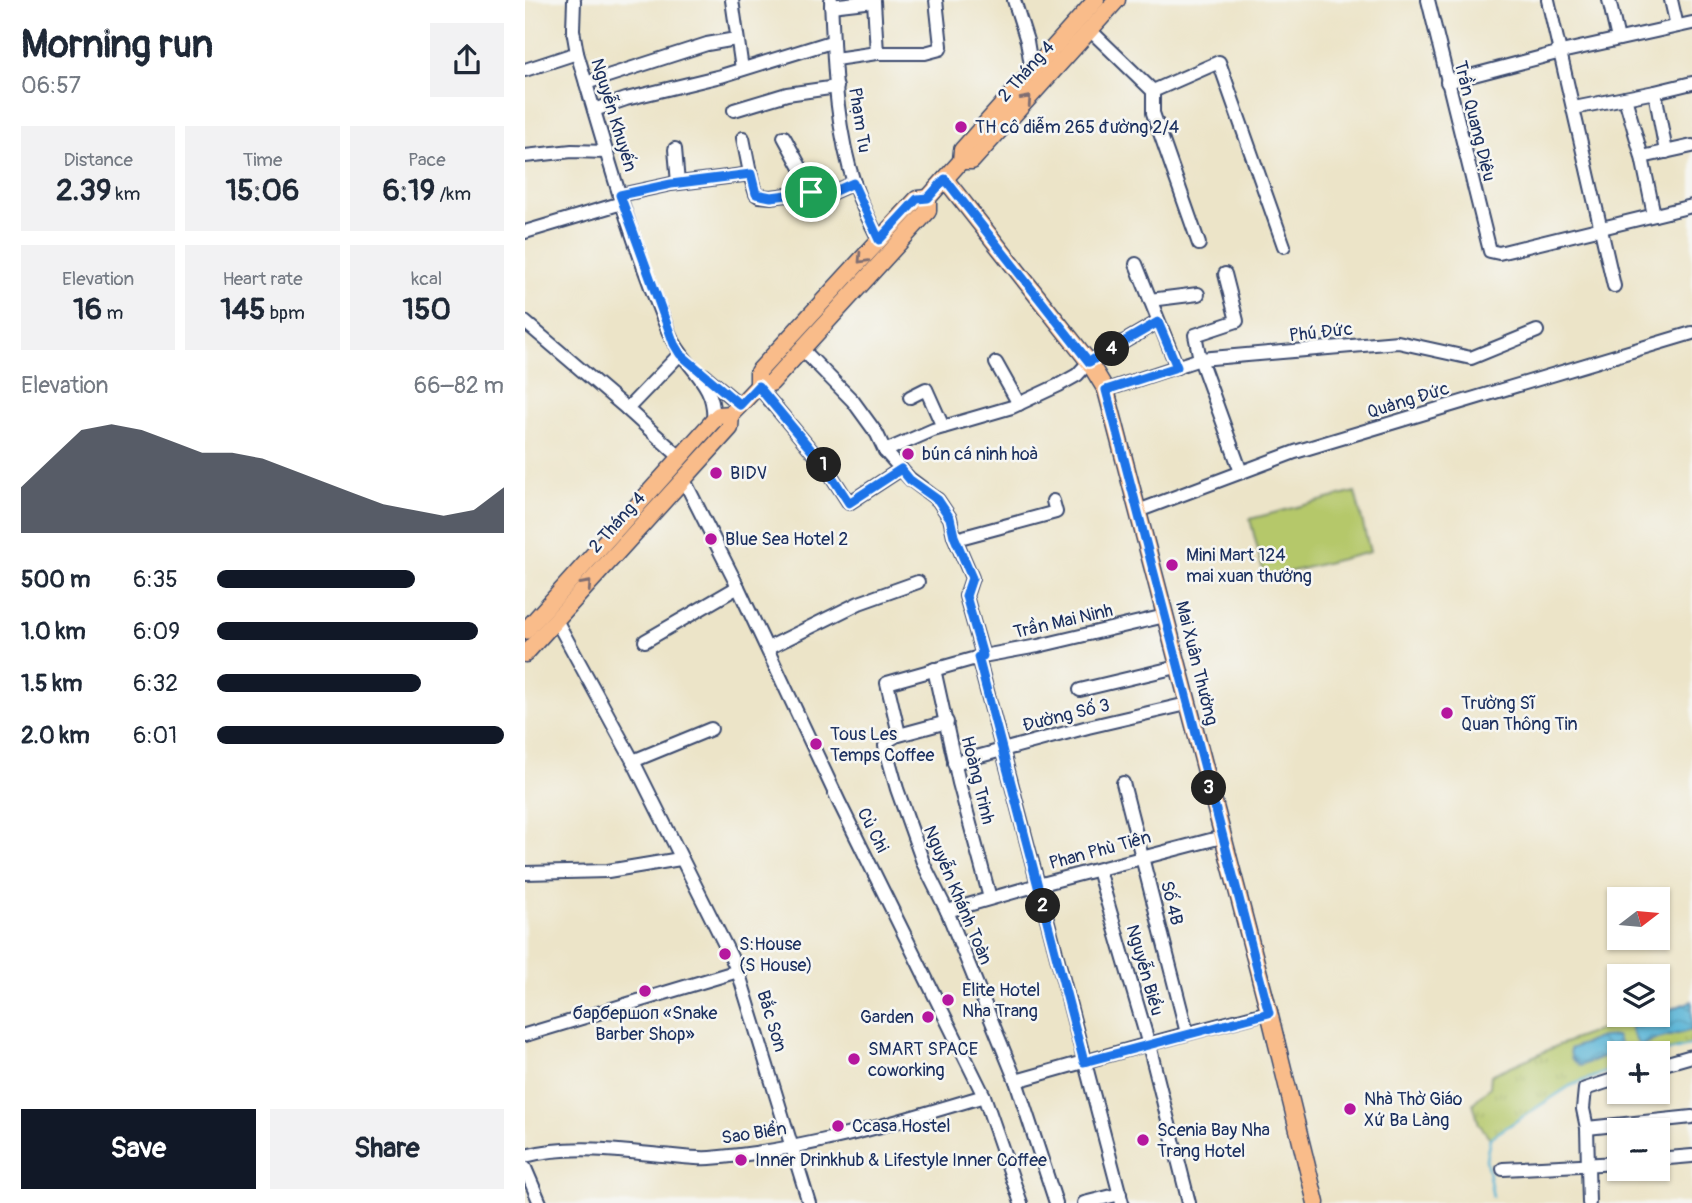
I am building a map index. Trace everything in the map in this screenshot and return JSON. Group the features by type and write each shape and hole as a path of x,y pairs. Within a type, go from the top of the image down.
{"main road":[{"name":"2 Tháng 4","path":"525,630 552,613 683,478 730,428 735,410 758,386 771,383 928,211 928,198 961,161 962,150 1096,0"},
{"name":"2 Tháng 4","path":"961,161 972,161 1117,0"},
{"name":"Mai Xuân Thưởng","path":"945,179 1089,362 1106,390 1316,1203"},
{"name":"2 Tháng 4","path":"758,386 758,372 917,199 928,198"},
{"name":"2 Tháng 4","path":"525,654 552,613 680,457 719,415 735,410"}],"street":[{"name":"Nguyễn Khuyến","path":"574,0 573,30 577,53 621,199 663,318 680,354 711,393 715,407 713,421"},
{"path":"732,0 742,69"},
{"path":"835,59 877,53 925,53 940,49 936,0"},
{"path":"1014,0 1027,41 1032,71"},
{"name":"Trần Quang Diệu","path":"1428,0 1489,250 1499,253 1601,227"},
{"path":"1548,0 1614,286"},
{"path":"1609,0 1618,39"},
{"path":"1671,0 1677,26"},
{"path":"831,3 875,1 877,53"},
{"name":"Phạm Tu","path":"831,3 831,41 841,125 853,183 879,240"},
{"path":"1447,82 1561,52 1692,23"},
{"path":"1090,30 1153,91 1153,113 1199,244"},
{"path":"586,83 707,44 736,39"},
{"path":"594,110 626,99 688,85 831,41"},
{"path":"525,69 577,53"},
{"path":"1153,91 1219,62 1284,246"},
{"path":"1574,107 1655,93 1692,83"},
{"path":"734,110 787,94 837,87"},
{"path":"1655,93 1666,152"},
{"path":"1625,97 1642,157 1654,215"},
{"path":"784,136 809,183 811,192"},
{"path":"743,138 756,194 759,196 811,192 824,196 853,183"},
{"path":"1642,157 1692,146"},
{"path":"675,149 678,183"},
{"path":"525,156 572,151 607,152"},
{"path":"525,232 621,199 678,183 751,174"},
{"path":"1601,227 1692,206"},
{"path":"1136,264 1177,367"},
{"path":"1225,275 1237,321 1195,335 1200,359 1241,472"},
{"path":"1150,300 1198,294"},
{"path":"525,322 680,457"},
{"path":"885,451 943,427 1019,404 1077,375 1089,362 1158,322"},
{"name":"Phú Đức","path":"1106,390 1200,359 1398,342 1471,358 1537,331"},
{"name":"Quảng Đức","path":"1138,510 1295,452 1692,333"},
{"path":"801,348 853,401 877,434 885,451 910,480 938,500 950,518 972,578 966,596 980,657 1121,1198 1084,1203"},
{"name":"Nguyễn Khuyến","path":"680,354 735,410"},
{"path":"627,409 680,354"},
{"path":"996,363 1019,404"},
{"path":"758,386 827,469 849,503 901,469"},
{"path":"910,397 926,390 943,427"},
{"name":"Củ Chi","path":"683,478 984,1096 1021,1203"},
{"path":"956,539 1056,512 1053,500"},
{"path":"768,648 859,603 918,582"},
{"path":"645,641 738,587"},
{"name":"Bắc Sơn","path":"552,613 633,761 738,971 809,1203"},
{"name":"Trần Mai Ninh","path":"899,735 887,684 980,657 1038,646 1165,615"},
{"path":"1080,690 1177,667"},
{"name":"Hoàng Trinh","path":"934,669 954,763 990,898"},
{"name":"Đường Số 3","path":"954,763 1187,704"},
{"path":"899,735 947,722"},
{"path":"633,761 711,729"},
{"name":"Nguyễn Khánh Toàn","path":"899,735 887,742 885,753 921,859 947,911 1016,1082 1056,1203"},
{"name":"Số 4B","path":"1123,783 1187,1033"},
{"name":"Phan Phù Tiên","path":"947,911 1222,836"},
{"path":"525,873 608,871 680,859"},
{"name":"Nguyễn Biểu","path":"1098,870 1149,1045 1189,1203"},
{"path":"525,1035 738,971"},
{"path":"1016,1082 1187,1033 1269,1013"},
{"path":"1670,1062 1692,1056"},
{"path":"1589,1203 1587,1128 1583,1109 1585,1089 1607,1082"},
{"name":"Sao Biển","path":"525,1156 543,1151 585,1148 707,1158 755,1154 850,1136 984,1096"},
{"path":"1587,1128 1692,1117"},
{"path":"1670,1158 1692,1156"},
{"path":"1503,1169 1607,1164"},
{"path":"525,1168 540,1203"}],"green space":[{"path":"1355,492 1370,552 1265,578 1250,519"},
{"path":"1608,1027 1632,1027 1638,1041 1607,1041 1607,1072 1570,1086 1490,1138 1479,1124 1473,1103 1490,1087 1491,1075"},
{"path":"1692,1030 1692,1045 1670,1050 1670,1041 1650,1041"}],"water":[{"path":"1692,1001 1692,1030 1650,1041 1637,1041 1631,1027 1670,1027 1670,1009"},
{"path":"1616,1036 1618,1041 1607,1041 1607,1055 1580,1066 1571,1058 1570,1049 1601,1037"}],"waterway":[{"path":"1670,1051 1692,1045"},
{"path":"1493,1197 1486,1159 1490,1138 1570,1086 1607,1072"}],"place":[{"name":"TH cô diễm 265 đường 2/4","path":"961,127"},
{"name":"bún cá ninh hoà","path":"908,454"},
{"name":"BIDV","path":"716,473"},
{"name":"Blue Sea Hotel 2","path":"711,539"},
{"name":"Mini Mart 124 mai xuan thưởng","path":"1172,565"},
{"name":"Trường Sĩ Quan Thông Tin","path":"1447,713"},
{"name":"Tous Les Temps Coffee","path":"816,744"},
{"name":"S:House (S House)","path":"725,954"},
{"name":"барбершоп «Snake Barber Shop»","path":"645,991"},
{"name":"Elite Hotel Nha Trang","path":"948,1000"},
{"name":"Garden","path":"928,1017"},
{"name":"SMART SPACE coworking","path":"854,1059"},
{"name":"Nhà Thờ Giáo Xứ Ba Làng","path":"1350,1109"},
{"name":"Ccasa Hostel","path":"838,1126"},
{"name":"Scenia Bay Nha Trang Hotel","path":"1143,1140"},
{"name":"Inner Drinkhub & Lifestyle Inner Coffee","path":"741,1160"}],"route":[{"path":"751,174 756,194 759,196 811,192 824,196 853,183 879,240 917,199 928,198 945,179 1089,362 1158,322 1177,367 1106,390 1269,1013 1084,1062 978,657 983,656 966,596 973,582 947,512 938,500 910,480 901,469 849,503 827,469 758,386 740,405 680,354 674,344 620,195 671,184 751,174"}]}
